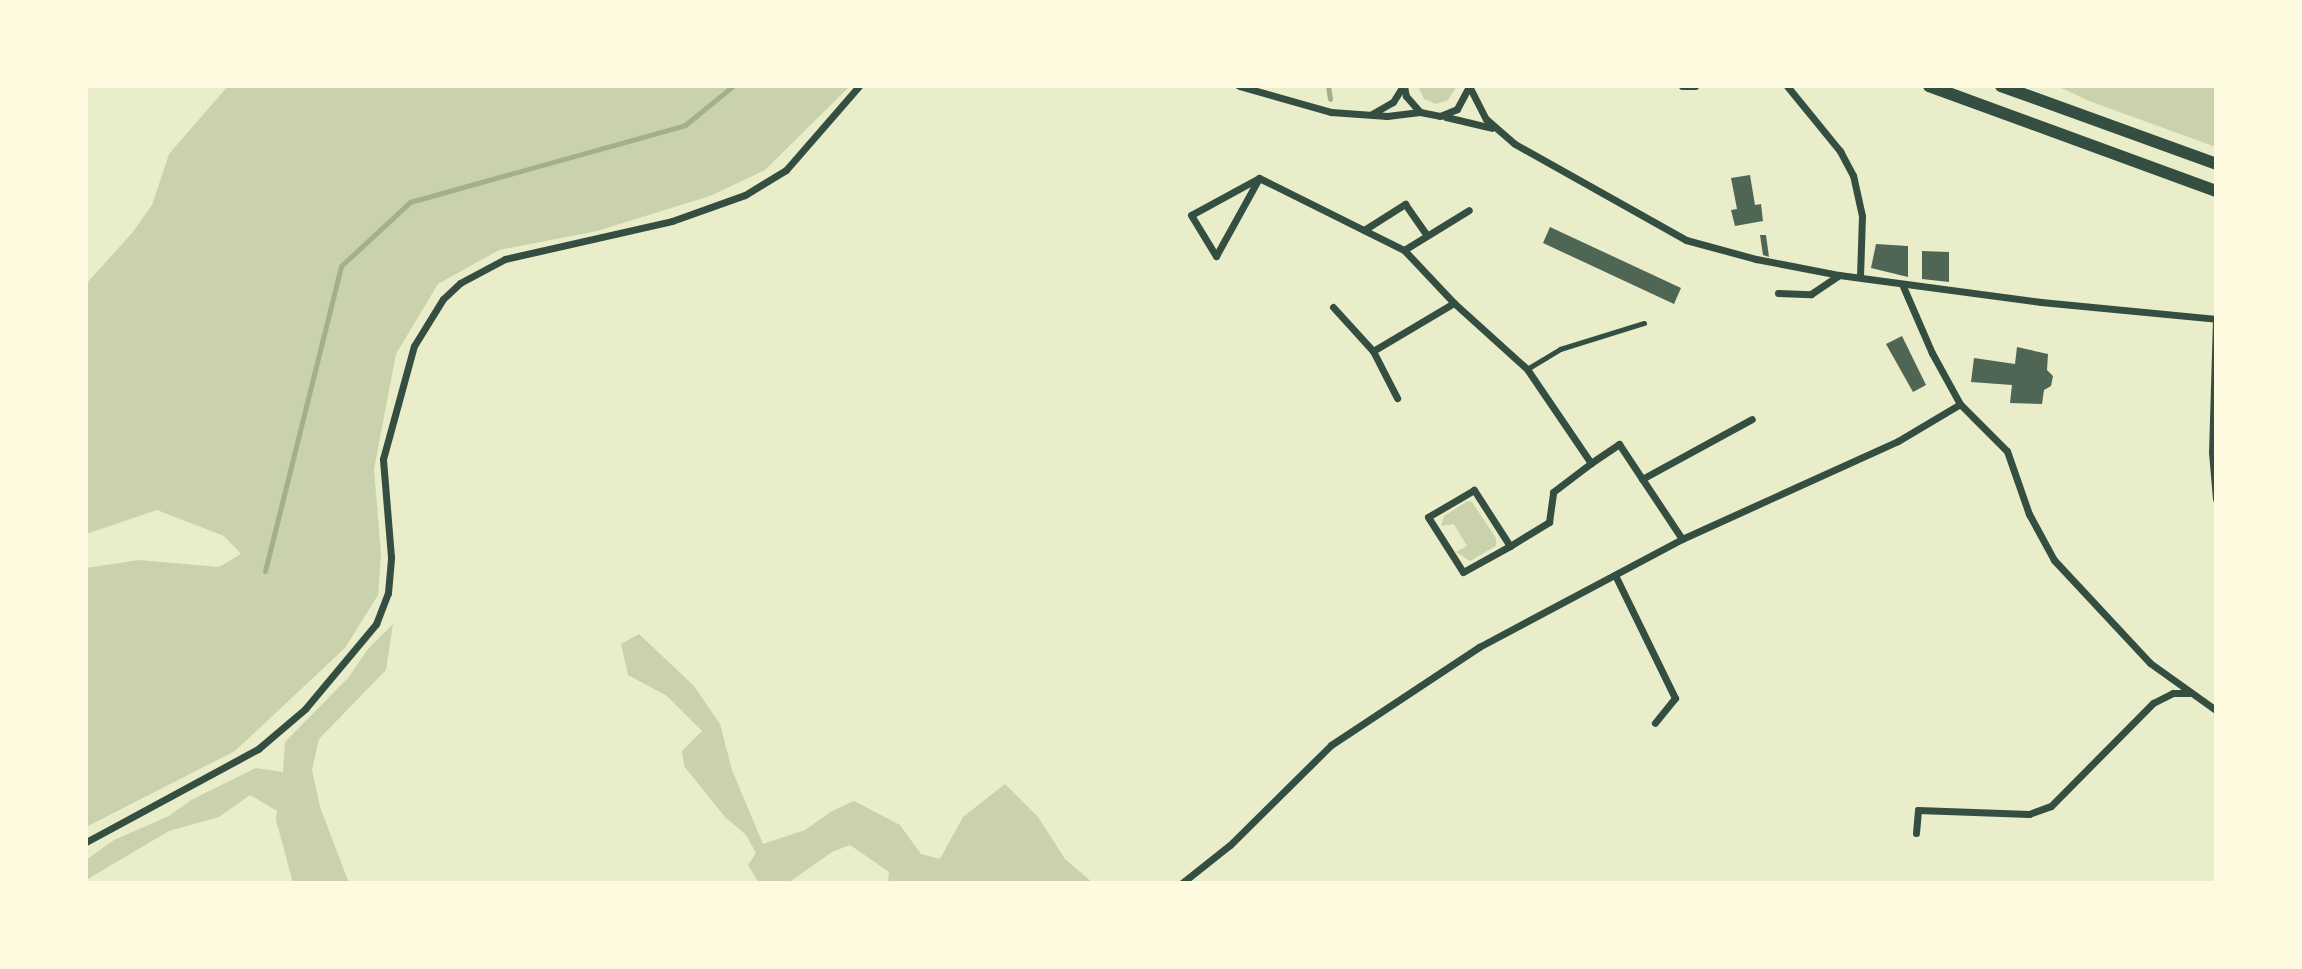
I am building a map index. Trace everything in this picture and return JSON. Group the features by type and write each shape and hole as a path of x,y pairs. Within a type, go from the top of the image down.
{"highway":[{"path":"1929,86 2216,191"},
{"path":"2001,86 2216,164"}],"street":[{"path":"86,842 258,749 305,709 376,624 388,593 391,557 383,459 414,346 443,299 460,283 505,259 672,221 745,195 786,170 859,86"},
{"path":"1239,86 1331,112 1370,115 1420,112 1494,129 1550,166 1686,240 1756,259 1902,284 2216,319 2212,452 2216,499"},
{"path":"1370,115 1393,102 1404,86"},
{"path":"1404,86 1406,96 1420,112"},
{"path":"1440,116 1457,109 1469,86"},
{"path":"1469,86 1494,129"},
{"path":"1682,86 1695,86"},
{"path":"1787,86 1840,151 1853,175 1862,216 1860,277"},
{"path":"1259,178 1252,191 1216,256 1191,215 1259,178"},
{"path":"1259,178 1404,250 1454,303 1527,369 1591,463"},
{"path":"1364,230 1405,204 1427,235"},
{"path":"1404,250 1469,210"},
{"path":"1778,293 1811,294 1839,275"},
{"path":"1902,284 1932,353 1960,404 2007,451 2029,514 2054,560 2150,663 2216,710"},
{"path":"1373,351 1454,303"},
{"path":"1333,307 1373,351 1397,398"},
{"path":"1527,369 1560,349 1644,323"},
{"path":"1182,883 1230,845 1331,745 1479,647 1682,539 1898,441 1960,404"},
{"path":"1642,479 1752,419"},
{"path":"1510,546 1474,490 1428,517 1463,572 1510,546 1549,522 1553,492 1619,444 1682,539"},
{"path":"1615,575 1675,698 1655,723"},
{"path":"1916,833 1918,810 2029,814 2051,806 2153,703 2183,691 2194,695"}],"green space":[{"path":"228,86 850,86 765,170 710,196 597,231 499,250 438,284 396,354 374,469 381,554 378,595 345,648 235,751 86,827 86,568 139,560 219,567 241,554 224,536 157,510 86,534 86,284 132,233 152,205 169,154"},
{"path":"1418,86 1457,86 1448,100 1436,104 1424,99"},
{"path":"2057,86 2216,86 2216,147 2089,101"},
{"path":"1468,501 1472,502 1496,538 1496,546 1470,561 1456,552 1467,546 1454,524 1441,526 1444,516"},
{"path":"393,624 386,670 319,739 312,770 320,807 349,883 293,883 276,820 277,811 250,795 219,817 169,831 86,880 86,860 114,840 169,816 191,800 256,768 283,772 285,742 348,678 368,649"},
{"path":"639,634 694,686 720,724 732,770 763,844 805,830 832,811 854,801 900,825 921,854 940,859 963,817 1005,784 1038,817 1065,859 1093,883 888,883 889,872 850,845 832,852 788,883 759,883 748,865 756,853 746,835 725,817 684,766 682,751 702,731 667,696 628,675 621,644"}],"building":[{"path":"1750,175 1755,205 1761,204 1763,221 1735,226 1731,210 1737,209 1731,178"},
{"path":"1550,227 1681,288 1674,304 1543,243"},
{"path":"1760,235 1766,235 1769,257 1763,255"},
{"path":"1876,244 1908,246 1908,277 1871,268"},
{"path":"1922,251 1949,252 1949,282 1922,279"},
{"path":"1902,336 1926,385 1913,392 1886,344"},
{"path":"2017,347 2048,354 2047,370 2053,376 2051,386 2044,390 2042,404 2010,403 2012,385 1971,382 1974,358 2015,364"}],"waterway":[{"path":"265,571 341,266 410,202 685,125 733,86"},
{"path":"1328,86 1330,99"}]}
